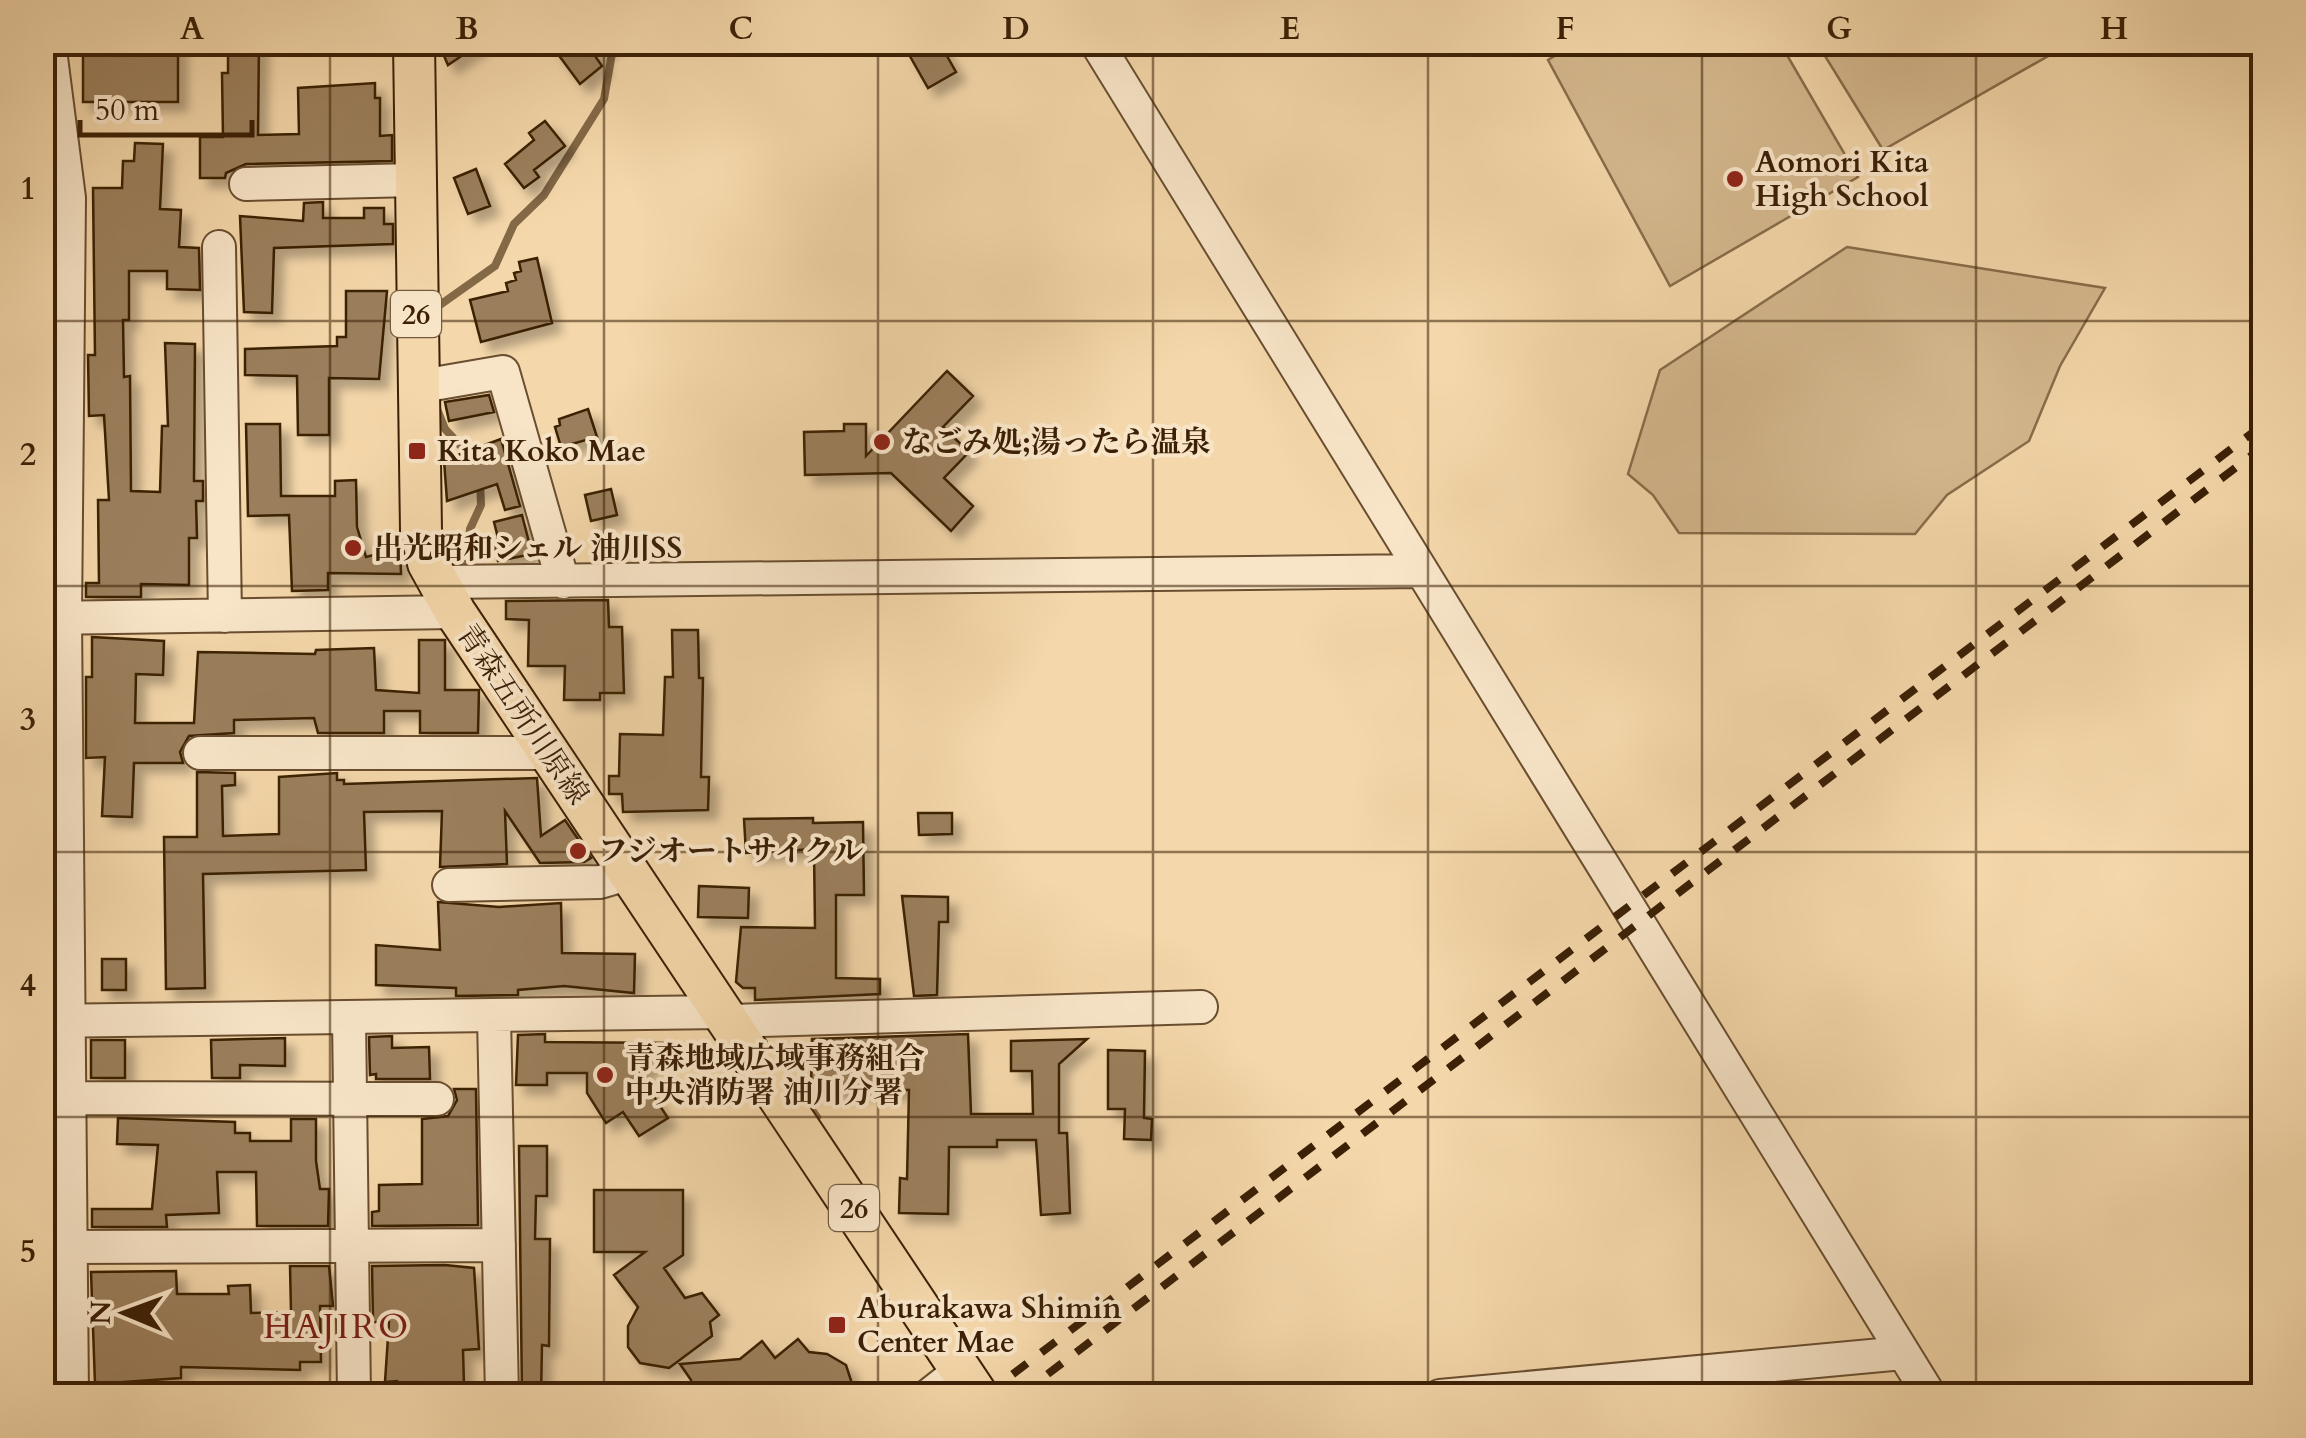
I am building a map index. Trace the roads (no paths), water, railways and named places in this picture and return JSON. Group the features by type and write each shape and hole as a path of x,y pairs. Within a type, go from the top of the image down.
{"main road":[{"name":"青森五所川原線","path":"414,42 416,387 421,531 428,563 548,753 970,1383"}],"street":[{"path":"49,42 56,198 56,1021 70,1098 57,1164 72,1396"},
{"path":"1096,42 1930,1396"},
{"path":"246,184 415,180"},
{"path":"219,247 225,616"},
{"path":"416,387 503,372 564,582"},
{"path":"54,618 225,616 448,597 564,582 1421,571"},
{"path":"200,753 548,753"},
{"path":"449,885 600,882 631,873"},
{"path":"56,1021 727,1016 1200,1006"},
{"path":"494,1016 502,1396"},
{"path":"348,1018 354,1396"},
{"path":"70,1098 436,1099"},
{"path":"62,1258 352,1246 499,1245"},
{"path":"1440,1396 1903,1353"},
{"path":"928,1396 970,1383"}],"waterway":[{"path":"437,313 437,307 495,266 514,224 544,195 604,99 614,42"},
{"path":"437,409 445,429 472,458"},
{"path":"466,567 470,529 481,505 480,480"},
{"path":"804,1099 817,1117"}],"railway":[{"path":"984,1396 2264,424"},
{"path":"1019,1396 2264,446"}],"place":[{"name":"Aomori Kita High School","path":"1735,179"},
{"name":"なごみ処;湯ったら温泉","path":"882,442"},
{"name":"Kita Koko Mae","path":"417,451"},
{"name":"出光昭和シェル 油川SS","path":"353,548"},
{"name":"フジオートサイクル","path":"578,851"},
{"name":"青森地域広域事務組合 中央消防署 油川分署","path":"605,1075"},
{"name":"Aburakawa Shimin Center Mae","path":"837,1325"}],"district":[{"name":"HAJIRO","path":"337,1326"}]}
